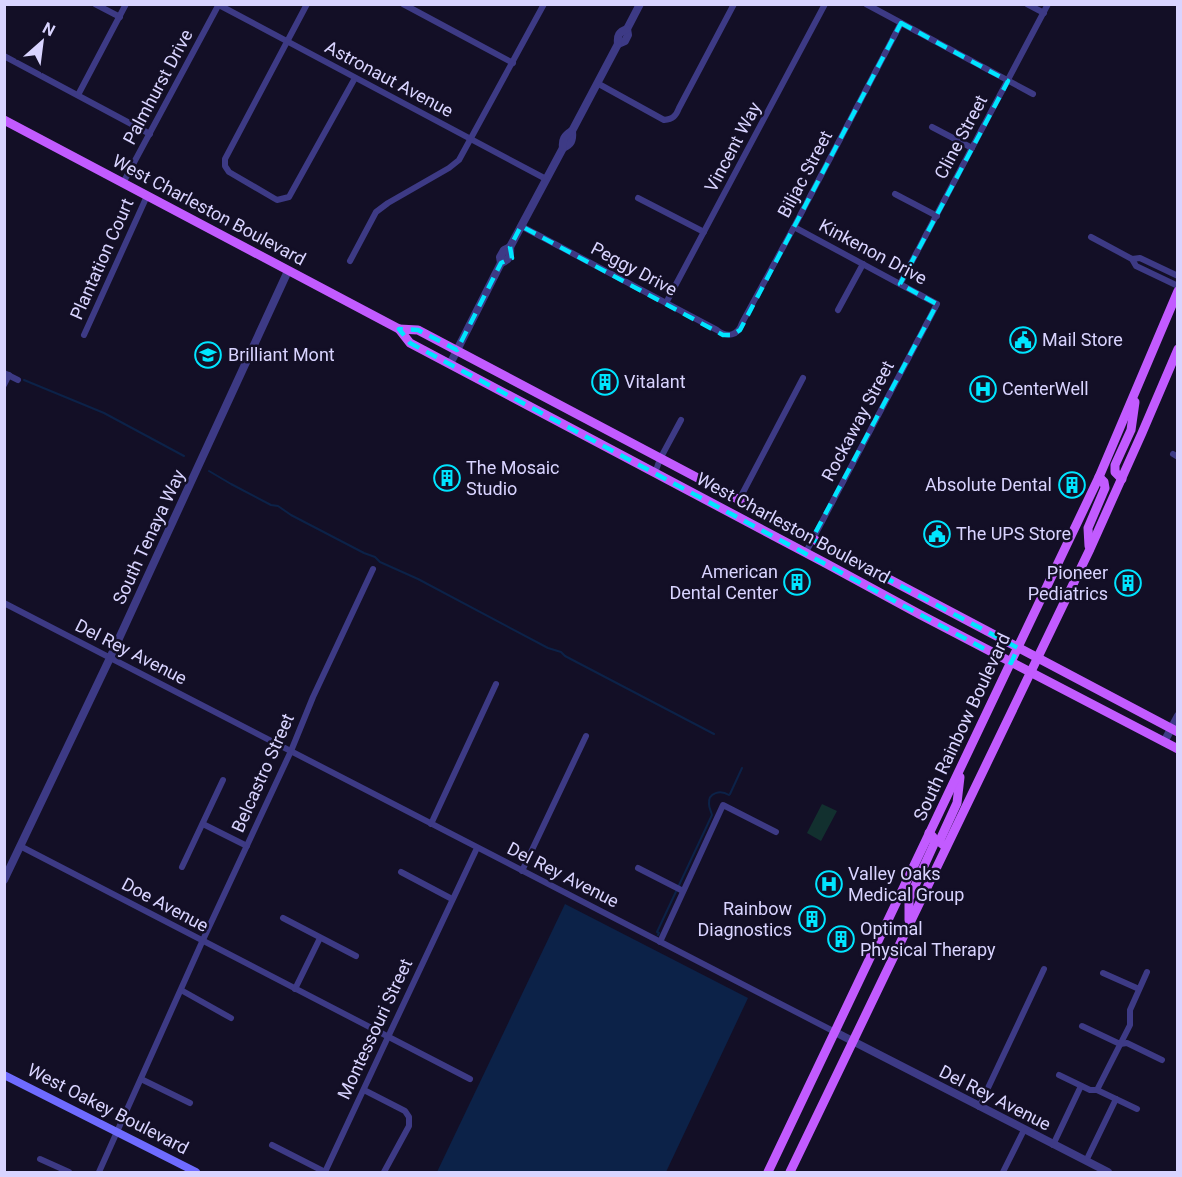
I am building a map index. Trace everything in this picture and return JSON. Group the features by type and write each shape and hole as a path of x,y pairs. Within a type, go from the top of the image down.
{"main road":[{"name":"West Charleston Boulevard","path":"4,120 399,329 410,343 1011,663 1178,749"},
{"name":"South Rainbow Boulevard","path":"768,1173 1099,477 1178,291"},
{"name":"West Charleston Boulevard","path":"399,329 418,330 1174,730"},
{"name":"South Rainbow Boulevard","path":"790,1173 1090,549 1178,349"},
{"path":"1122,479 1115,472 1115,465 1131,430 1136,391"},
{"path":"1090,549 1088,528 1105,488 1104,482 1099,477"},
{"path":"946,847 940,840 957,803 960,768"},
{"path":"908,926 909,899 934,844 933,837 929,833"},
{"name":"West Oakey Boulevard","path":"4,1075 196,1173"}],"street":[{"path":"95,4 120,17"},
{"path":"78,95 126,4"},
{"path":"307,4 225,159 225,166 229,172 277,200 290,196 355,78"},
{"path":"403,4 513,63"},
{"path":"350,261 376,212 459,160 544,4"},
{"path":"450,364 501,263 500,257 504,249 510,248 563,148 570,145 573,139 572,131 618,44 625,41 628,35 627,29 640,4"},
{"path":"597,83 664,120 672,119 677,115 735,4"},
{"name":"Vincent Way","path":"666,303 825,4"},
{"path":"866,4 1033,94"},
{"path":"1027,4 1044,13"},
{"name":"Cline Street","path":"900,284 1048,4"},
{"name":"Astronaut Avenue","path":"219,5 546,179"},
{"name":"Palmhurst Drive","path":"123,183 219,5"},
{"name":"Biljac Street","path":"732,335 740,330 901,23"},
{"path":"4,56 150,134"},
{"path":"932,127 972,148"},
{"path":"896,194 937,216"},
{"name":"Plantation Court","path":"84,335 147,196"},
{"path":"638,198 704,232"},
{"name":"Peggy Drive","path":"521,226 723,335 732,335"},
{"name":"Kinkenon Drive","path":"794,227 937,304"},
{"path":"1090,237 1132,259 1136,266 1178,286"},
{"path":"1132,259 1140,258 1178,276"},
{"path":"838,310 863,264"},
{"name":"South Tenaya Way","path":"4,880 110,658 288,271"},
{"name":"Rockaway Street","path":"806,552 937,304"},
{"path":"4,385 7,374 18,380"},
{"path":"739,500 802,378"},
{"path":"655,472 681,420"},
{"name":"Belcastro Street","path":"99,1173 373,569"},
{"name":"Del Rey Avenue","path":"4,603 1107,1173"},
{"path":"431,824 496,684"},
{"path":"1164,742 1174,730 1178,716"},
{"path":"522,871 586,736"},
{"path":"182,867 223,780"},
{"path":"660,942 723,805 776,832"},
{"path":"203,824 247,846"},
{"name":"Doe Avenue","path":"20,846 470,1079"},
{"name":"Montessouri Street","path":"272,1145 325,1172 477,848"},
{"path":"638,868 683,891"},
{"path":"401,872 452,899"},
{"path":"283,918 356,956"},
{"path":"295,989 320,938"},
{"path":"979,1107 1044,969"},
{"path":"1097,1090 1130,1025 1130,1010 1147,972"},
{"path":"1103,973 1139,989"},
{"path":"181,990 231,1018"},
{"path":"1082,1026 1120,1044 1127,1042 1162,1060"},
{"path":"1059,1075 1137,1109"},
{"path":"141,1079 190,1103"},
{"path":"1053,1144 1081,1086"},
{"path":"364,1090 405,1111 409,1117 409,1126 384,1173"},
{"path":"1086,1161 1116,1099"},
{"path":"1003,1173 1024,1130"},
{"path":"40,1159 69,1173"}],"highlighted area":[{"path":"901,23 1008,81 900,284 937,304 812,539 1018,648 1011,663 410,343 399,329 418,330 457,350 501,263 512,258 510,247 521,226 723,335 732,335 740,330"}],"green space":[{"path":"822,804 837,811 821,841 807,833"}],"water":[{"path":"565,904 748,998 666,1172 437,1172"}],"waterway":[{"path":"24,380 104,413 184,456"},
{"path":"209,471 375,557 380,562 418,579 548,648 561,652 714,734"},
{"path":"730,794 742,768"},
{"path":"658,935 657,932 712,815 709,800 719,792 729,795"}],"place":[{"name":"Mail Store","path":"1023,340"},
{"name":"Brilliant Mont","path":"208,355"},
{"name":"Vitalant","path":"605,382"},
{"name":"CenterWell","path":"983,389"},
{"name":"The Mosaic Studio","path":"447,478"},
{"name":"Absolute Dental","path":"1072,485"},
{"name":"The UPS Store","path":"937,534"},
{"name":"American Dental Center","path":"797,582"},
{"name":"Pioneer Pediatrics","path":"1128,583"},
{"name":"Valley Oaks Medical Group","path":"829,884"},
{"name":"Rainbow Diagnostics","path":"812,919"},
{"name":"Optimal Physical Therapy","path":"841,939"}]}
